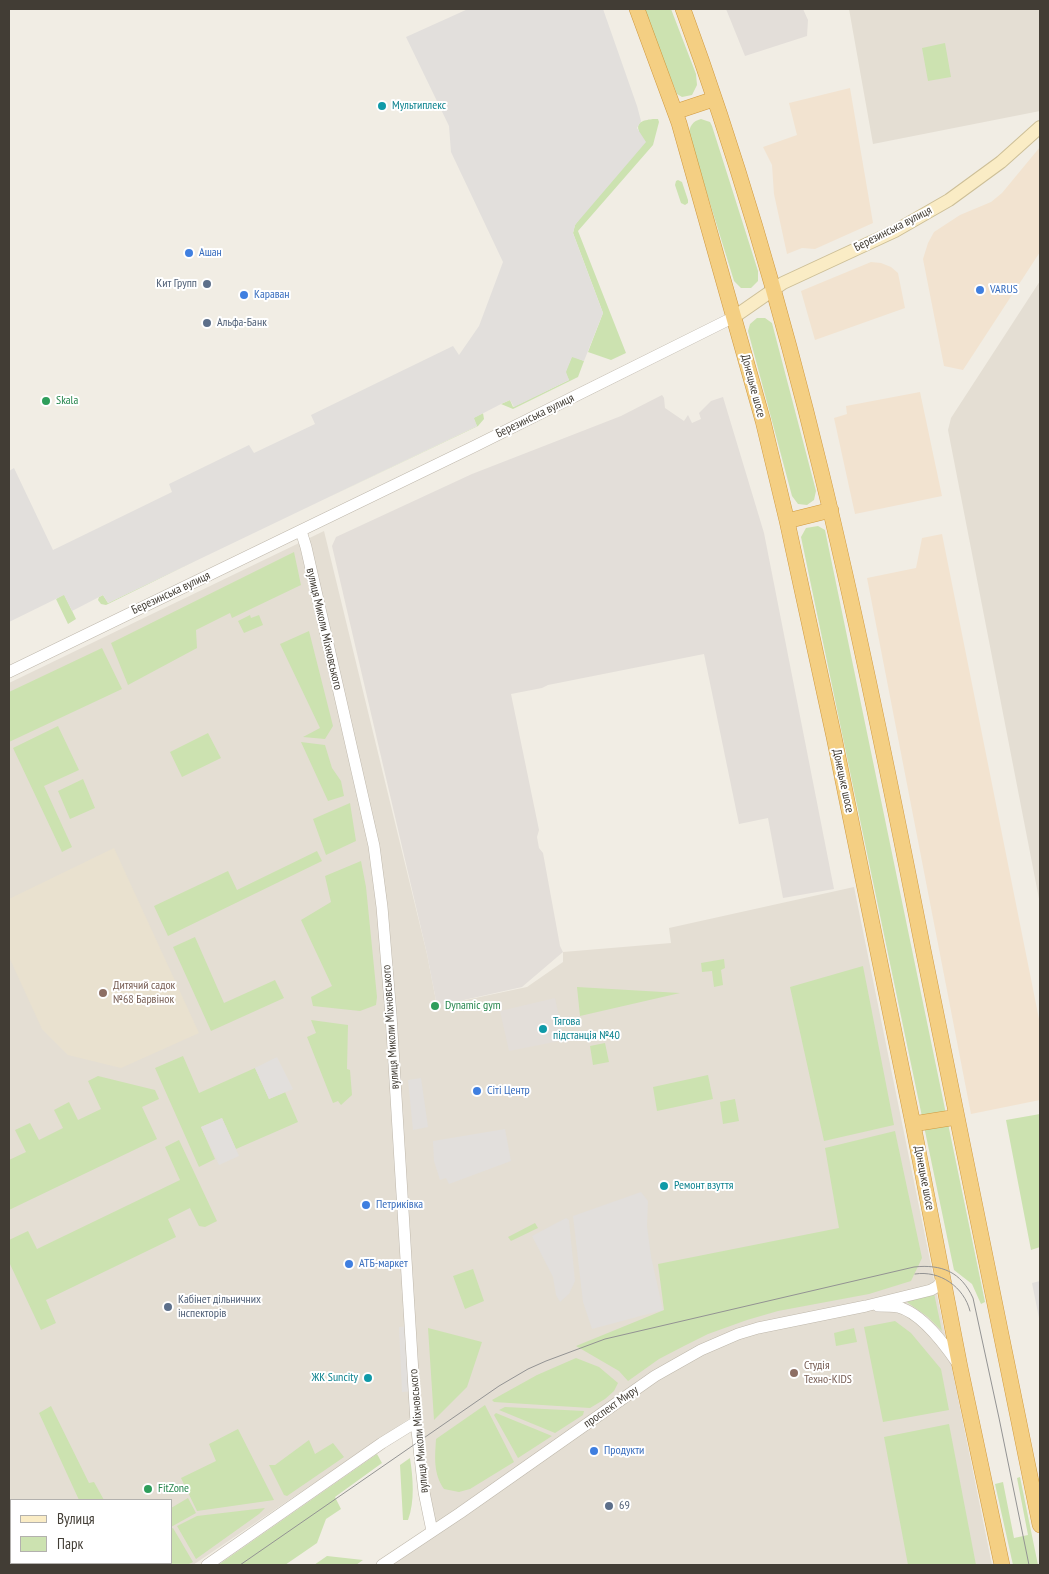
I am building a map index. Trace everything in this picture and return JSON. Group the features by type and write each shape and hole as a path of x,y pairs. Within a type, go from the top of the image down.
{"highway":[{"name":"Донецьке шосе","path":"638,9 675,112 763,421 787,521 838,756 960,1367 1002,1565"},
{"path":"683,9 707,73 733,153 774,289 806,408 899,828 1040,1525"},
{"path":"675,112 714,99"},
{"path":"787,521 830,510"},
{"path":"913,1124 957,1117"}],"main road":[{"name":"Березинська вулиця","path":"734,317 783,283 896,231 949,200 1001,162 1040,127"}],"street":[{"name":"Березинська вулиця","path":"9,672 301,531 734,317"},
{"name":"вулиця Миколи Міхновського","path":"301,531 374,846 382,907 391,1015 416,1422 424,1492 432,1531"},
{"name":"проспект Миру","path":"382,1565 655,1376 701,1350 732,1336 758,1328 866,1306 931,1290 938,1286 943,1278"},
{"name":"проспект Миру","path":"866,1306 898,1307 916,1316 950,1353 960,1367"},
{"path":"207,1565 382,1443 416,1422"}],"shaded area":[{"path":"468,9 603,9 637,106 641,121 637,128 646,142 575,225 573,233 603,313 584,361 572,357 566,372 569,380 514,407 510,400 501,404 474,418 477,426 108,603 103,595 72,611 64,595 9,622 9,471 14,468 53,550 172,492 169,484 249,445 254,453 315,424 311,415 453,346 459,355 479,326 503,262 451,152 449,126 406,37"},
{"path":"726,9 803,9 808,20 807,36 745,56"},
{"path":"849,9 1040,9 1040,111 873,144"},
{"path":"850,88 873,223 815,249 802,248 787,254 774,194 772,165 763,147 797,135 789,103"},
{"path":"1040,147 1040,252 963,370 944,366 923,259 928,243 934,232 960,215 991,202 1002,193"},
{"path":"871,262 891,267 898,273 905,308 815,340 801,291"},
{"path":"1040,281 1040,904 948,430 951,418"},
{"path":"920,392 942,496 855,514 834,418 847,414 846,406"},
{"path":"662,395 665,408 684,421 688,415 692,423 701,419 699,413 711,401 723,397 764,533 834,889 783,898 768,818 739,824 704,654 511,694 539,830 537,837 539,848 543,853 560,946 563,952 522,987 437,1006 427,954 332,546 336,537 472,474 621,416"},
{"path":"324,531 427,954 437,1006 527,987 563,962 563,952 671,943 669,928 854,887 992,1565 387,1565 431,1535 419,1412 193,1565 9,1565 9,683"},
{"path":"942,534 1040,1024 1040,1100 971,1114 867,578 916,568 922,538"},
{"name":"Дитячий садок №68 Барвінок","path":"114,848 199,1033 121,1068 68,1055 42,1029 9,957 9,899"},
{"path":"555,998 564,1040 509,1051 500,1011"},
{"path":"277,1057 293,1089 269,1099 255,1068"},
{"path":"421,1078 428,1127 413,1130 408,1080"},
{"path":"222,1118 239,1156 219,1165 201,1127"},
{"path":"505,1129 511,1161 449,1184 446,1178 440,1180 434,1161 433,1141"},
{"path":"641,1192 648,1201 647,1226 651,1256 663,1310 592,1329 583,1302 573,1216"},
{"path":"566,1218 569,1220 575,1281 569,1294 560,1302 556,1295 553,1277 532,1236"},
{"path":"1040,1281 1040,1323 1032,1283"},
{"path":"411,1326 414,1391 402,1392 399,1327"}],"green space":[{"path":"643,9 671,9 696,74 697,85 692,95 682,97 677,94"},
{"path":"945,43 951,77 928,81 922,48"},
{"path":"658,119 659,122 653,145 578,231 626,353 611,360 588,352 603,313 573,233 575,225 639,131 640,123"},
{"path":"701,119 710,122 712,126 758,271 758,281 751,288 741,288 734,281 689,135 692,124"},
{"path":"678,180 682,182 688,200 688,203 685,205 681,203 675,185"},
{"path":"757,318 765,318 772,323 816,491 814,500 807,505 798,504 792,496 748,331 750,324"},
{"path":"572,356 584,361 578,377 513,409 501,404 510,400 513,407 569,380 565,372"},
{"path":"483,413 484,419 478,426 321,501 477,426 473,418"},
{"path":"818,526 825,530 985,1302 981,1304 972,1284 954,1270 801,537 806,528"},
{"path":"294,552 301,585 232,618 230,613 196,630 197,648 128,685 111,643"},
{"path":"201,558 106,605 101,604 98,600 103,595 108,603"},
{"path":"64,594 76,619 68,624 56,599"},
{"path":"250,615 251,618 259,615 263,625 244,633 238,621"},
{"path":"309,631 333,726 325,739 303,737 320,728 280,644"},
{"path":"102,648 122,689 9,742 9,692"},
{"path":"58,726 79,770 44,786 72,847 62,852 13,748"},
{"path":"208,733 221,758 182,777 170,752"},
{"path":"301,742 325,745 332,768 341,781 344,796 328,801"},
{"path":"83,779 95,808 70,819 58,791"},
{"path":"350,803 356,841 326,855 313,819"},
{"path":"317,851 322,861 168,936 154,906 228,871 237,890"},
{"path":"361,861 366,887 377,997 376,1005 360,1011 313,1006 311,997 332,986 301,920 331,902 325,876"},
{"path":"195,937 224,1003 275,980 284,998 211,1031 173,947"},
{"path":"724,959 725,968 721,970 723,985 714,987 712,971 702,972 701,963"},
{"path":"863,966 894,1125 824,1141 790,987"},
{"path":"577,987 680,993 580,1016"},
{"path":"311,1020 348,1025 347,1069 350,1070 352,1095 341,1105 338,1101 333,1103 307,1037 316,1033"},
{"path":"605,1043 609,1062 593,1065 590,1046"},
{"path":"183,1056 199,1093 255,1068 269,1099 285,1092 298,1122 236,1149 222,1118 201,1127 215,1159 199,1167 155,1068"},
{"path":"708,1075 713,1099 657,1111 653,1087"},
{"path":"98,1076 155,1090 159,1099 142,1107 157,1139 9,1210 9,1160 26,1152 15,1130 30,1123 39,1140 63,1128 54,1110 69,1102 78,1120 101,1109 88,1081"},
{"path":"735,1099 739,1121 723,1124 720,1102"},
{"path":"1040,1114 1040,1247 1031,1250 1006,1120"},
{"path":"895,1131 922,1258 911,1281 869,1294 778,1311 747,1320 708,1334 684,1346 659,1359 628,1381 619,1371 576,1346 664,1310 658,1264 839,1228 825,1148"},
{"path":"179,1140 217,1221 205,1227 199,1226 190,1208 168,1219 176,1237 46,1300 56,1323 41,1330 9,1262 9,1240 28,1231 37,1249 180,1180 165,1147"},
{"path":"535,1223 538,1228 511,1241 508,1237"},
{"path":"473,1269 484,1301 465,1309 453,1276"},
{"path":"934,1293 942,1331 928,1317 904,1300"},
{"path":"895,1321 911,1333 941,1369 949,1410 883,1422 864,1327"},
{"path":"428,1328 482,1342 467,1387 434,1420"},
{"path":"854,1328 857,1342 836,1346 834,1333"},
{"path":"576,1358 599,1367 618,1383 614,1391 590,1408 494,1402 492,1400 537,1375"},
{"path":"485,1405 514,1462 470,1489 459,1492 444,1489 436,1471 436,1439"},
{"path":"51,1406 89,1483 94,1482 103,1499 79,1499 39,1413"},
{"path":"505,1407 584,1411 583,1415 555,1433 499,1410"},
{"path":"496,1413 552,1436 518,1458 494,1415"},
{"path":"949,1424 976,1565 908,1565 884,1437"},
{"path":"238,1429 274,1500 197,1511 181,1478 216,1461 209,1444"},
{"path":"309,1440 315,1454 333,1443 344,1457 287,1496 284,1495 269,1465 275,1465"},
{"path":"377,1454 382,1463 335,1497 341,1509 326,1519 317,1543 285,1565 218,1565"},
{"path":"410,1458 413,1481 412,1505 408,1520 403,1520 400,1465"},
{"path":"1020,1477 1038,1565 1013,1565 995,1484 1003,1482 1014,1538 1028,1535 1017,1478"},
{"path":"188,1498 196,1513 172,1526 172,1507"},
{"path":"265,1508 196,1559 177,1526 197,1516"},
{"path":"172,1528 193,1562 187,1565 151,1565 172,1564"},
{"path":"327,1556 363,1560 356,1565 314,1565"}],"tram line":[{"path":"240,1565 499,1386 546,1361 605,1339 924,1266 942,1269 956,1276 963,1282 973,1298 1029,1565"},
{"path":"915,1274 933,1275 950,1282 967,1302 970,1311"}],"place":[{"name":"Мультиплекс","path":"382,106"},
{"name":"Ашан","path":"189,253"},
{"name":"Кит Групп","path":"207,284"},
{"name":"VARUS","path":"980,290"},
{"name":"Караван","path":"244,295"},
{"name":"Альфа-Банк","path":"207,323"},
{"name":"Skala","path":"46,401"},
{"name":"Дитячий садок №68 Барвінок","path":"103,993"},
{"name":"Dynamic gym","path":"435,1006"},
{"name":"Тягова пiдстанцiя №40","path":"543,1029"},
{"name":"Сіті Центр","path":"477,1091"},
{"name":"Ремонт взуття","path":"664,1186"},
{"name":"Петриківка","path":"366,1205"},
{"name":"АТБ-маркет","path":"349,1264"},
{"name":"Кабінет дільничних інспекторів","path":"168,1307"},
{"name":"Студія Техно-KIDS","path":"794,1373"},
{"name":"ЖК Suncity","path":"368,1378"},
{"name":"Продукти","path":"594,1451"},
{"name":"FitZone","path":"148,1489"},
{"name":"69","path":"609,1506"}]}
